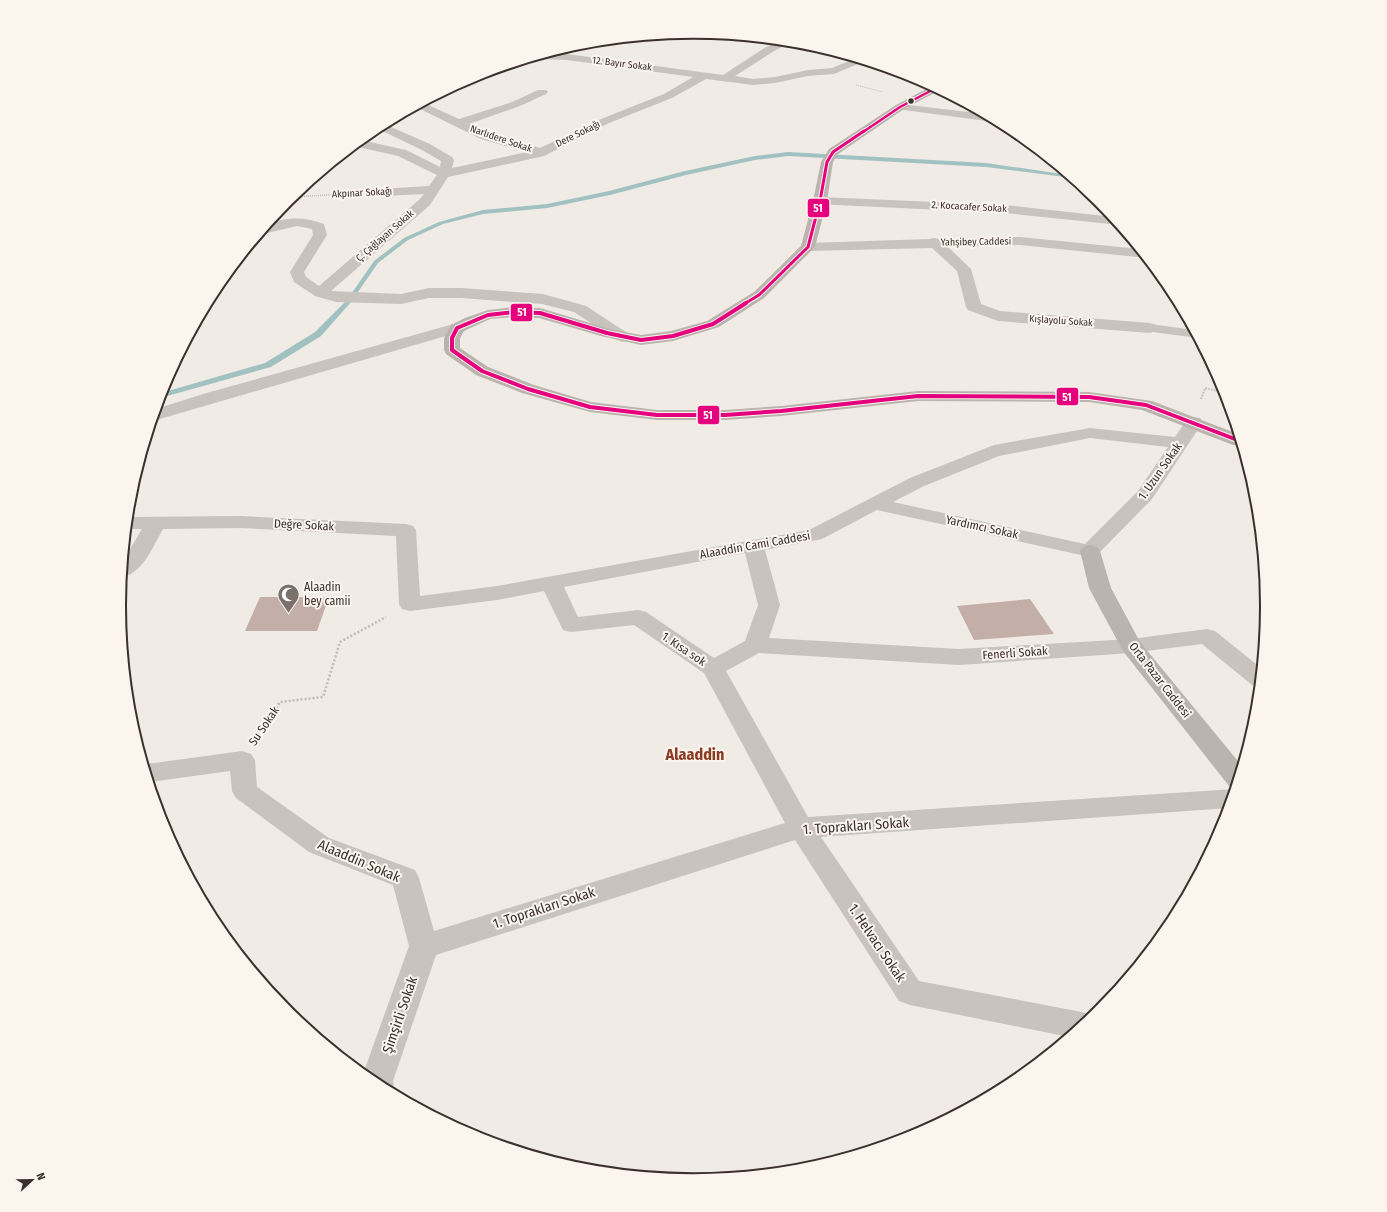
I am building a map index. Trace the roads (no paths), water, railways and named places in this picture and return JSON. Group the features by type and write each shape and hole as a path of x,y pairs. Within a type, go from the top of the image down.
{"main road":[{"path":"930,91 914,99 833,152 827,162 820,201 808,247 760,295 713,324 673,336 641,340 623,337 540,313 514,312 488,315 471,320 457,328 452,338 452,350 482,370 528,389 590,407 657,415 725,415 781,411 918,396 1089,397 1146,405 1194,422 1235,439"},
{"name":"Orta Pazar Caddesi","path":"1090,550 1100,588 1131,646 1234,774"}],"street":[{"path":"725,78 778,46"},
{"name":"12. Bayır Sokak","path":"554,57 567,57 753,82 834,71 855,63"},
{"name":"Dere Sokağı","path":"444,174 540,153 605,121 668,96 705,75"},
{"path":"459,123 516,104 542,92"},
{"name":"Narlıdere Sokak","path":"425,107 485,136 540,153"},
{"path":"900,108 976,115"},
{"path":"365,144 402,153 444,174 448,160 426,147 387,129"},
{"name":"Ç. Çağlayan Sokak","path":"320,293 424,202 444,174"},
{"name":"Akpınar Sokağı","path":"385,192 433,190"},
{"name":"2. Kocacafer Sokak","path":"820,201 1005,208 1109,221"},
{"path":"270,229 297,222 310,222 318,227 320,235 297,272 299,279 320,293 336,297 358,298 401,299 429,293 461,293 543,299 580,309 623,337"},
{"name":"Yahşibey Caddesi","path":"808,247 934,242 1020,241 1137,253"},
{"name":"Kışlayolu Sokak","path":"934,242 964,269 974,307 998,316 1150,328"},
{"path":"161,414 209,398 457,328"},
{"name":"1. Uzun Sokak","path":"1090,550 1145,495 1194,422"},
{"name":"Alaaddin Cami Caddesi","path":"410,604 497,593 815,535 917,482 994,451 1090,433 1180,443"},
{"name":"Yardımcı Sokak","path":"875,504 1090,550"},
{"name":"Değre Sokak","path":"132,523 241,522 406,530 410,604"},
{"path":"128,567 131,565 156,523"},
{"path":"713,668 755,645 769,605 754,546"},
{"name":"1. Kısa sok","path":"551,583 571,625 638,617 713,668 801,828"},
{"name":"Fenerli Sokak","path":"755,645 959,657 1131,646 1207,636 1256,676"},
{"name":"Alaaddin Sokak","path":"152,772 242,760 245,791 319,845 405,878 424,946"},
{"name":"1. Toprakları Sokak","path":"424,946 801,828 1226,798"},
{"name":"1. Helvacı Sokak","path":"801,828 910,992 1075,1025"},
{"name":"Şimşirli Sokak","path":"378,1077 424,946"}],"lane":[{"path":"1150,328 1190,333"}],"waterway":[{"path":"168,394 268,365 318,334 349,301 376,262 406,239 441,223 483,212 547,206 610,193 685,173 755,158 788,154 986,165 1062,176"}],"place":[{"name":"Alaadin bey camii","path":"288,614"}],"district":[{"name":"Alaaddin","path":"695,754"}]}
